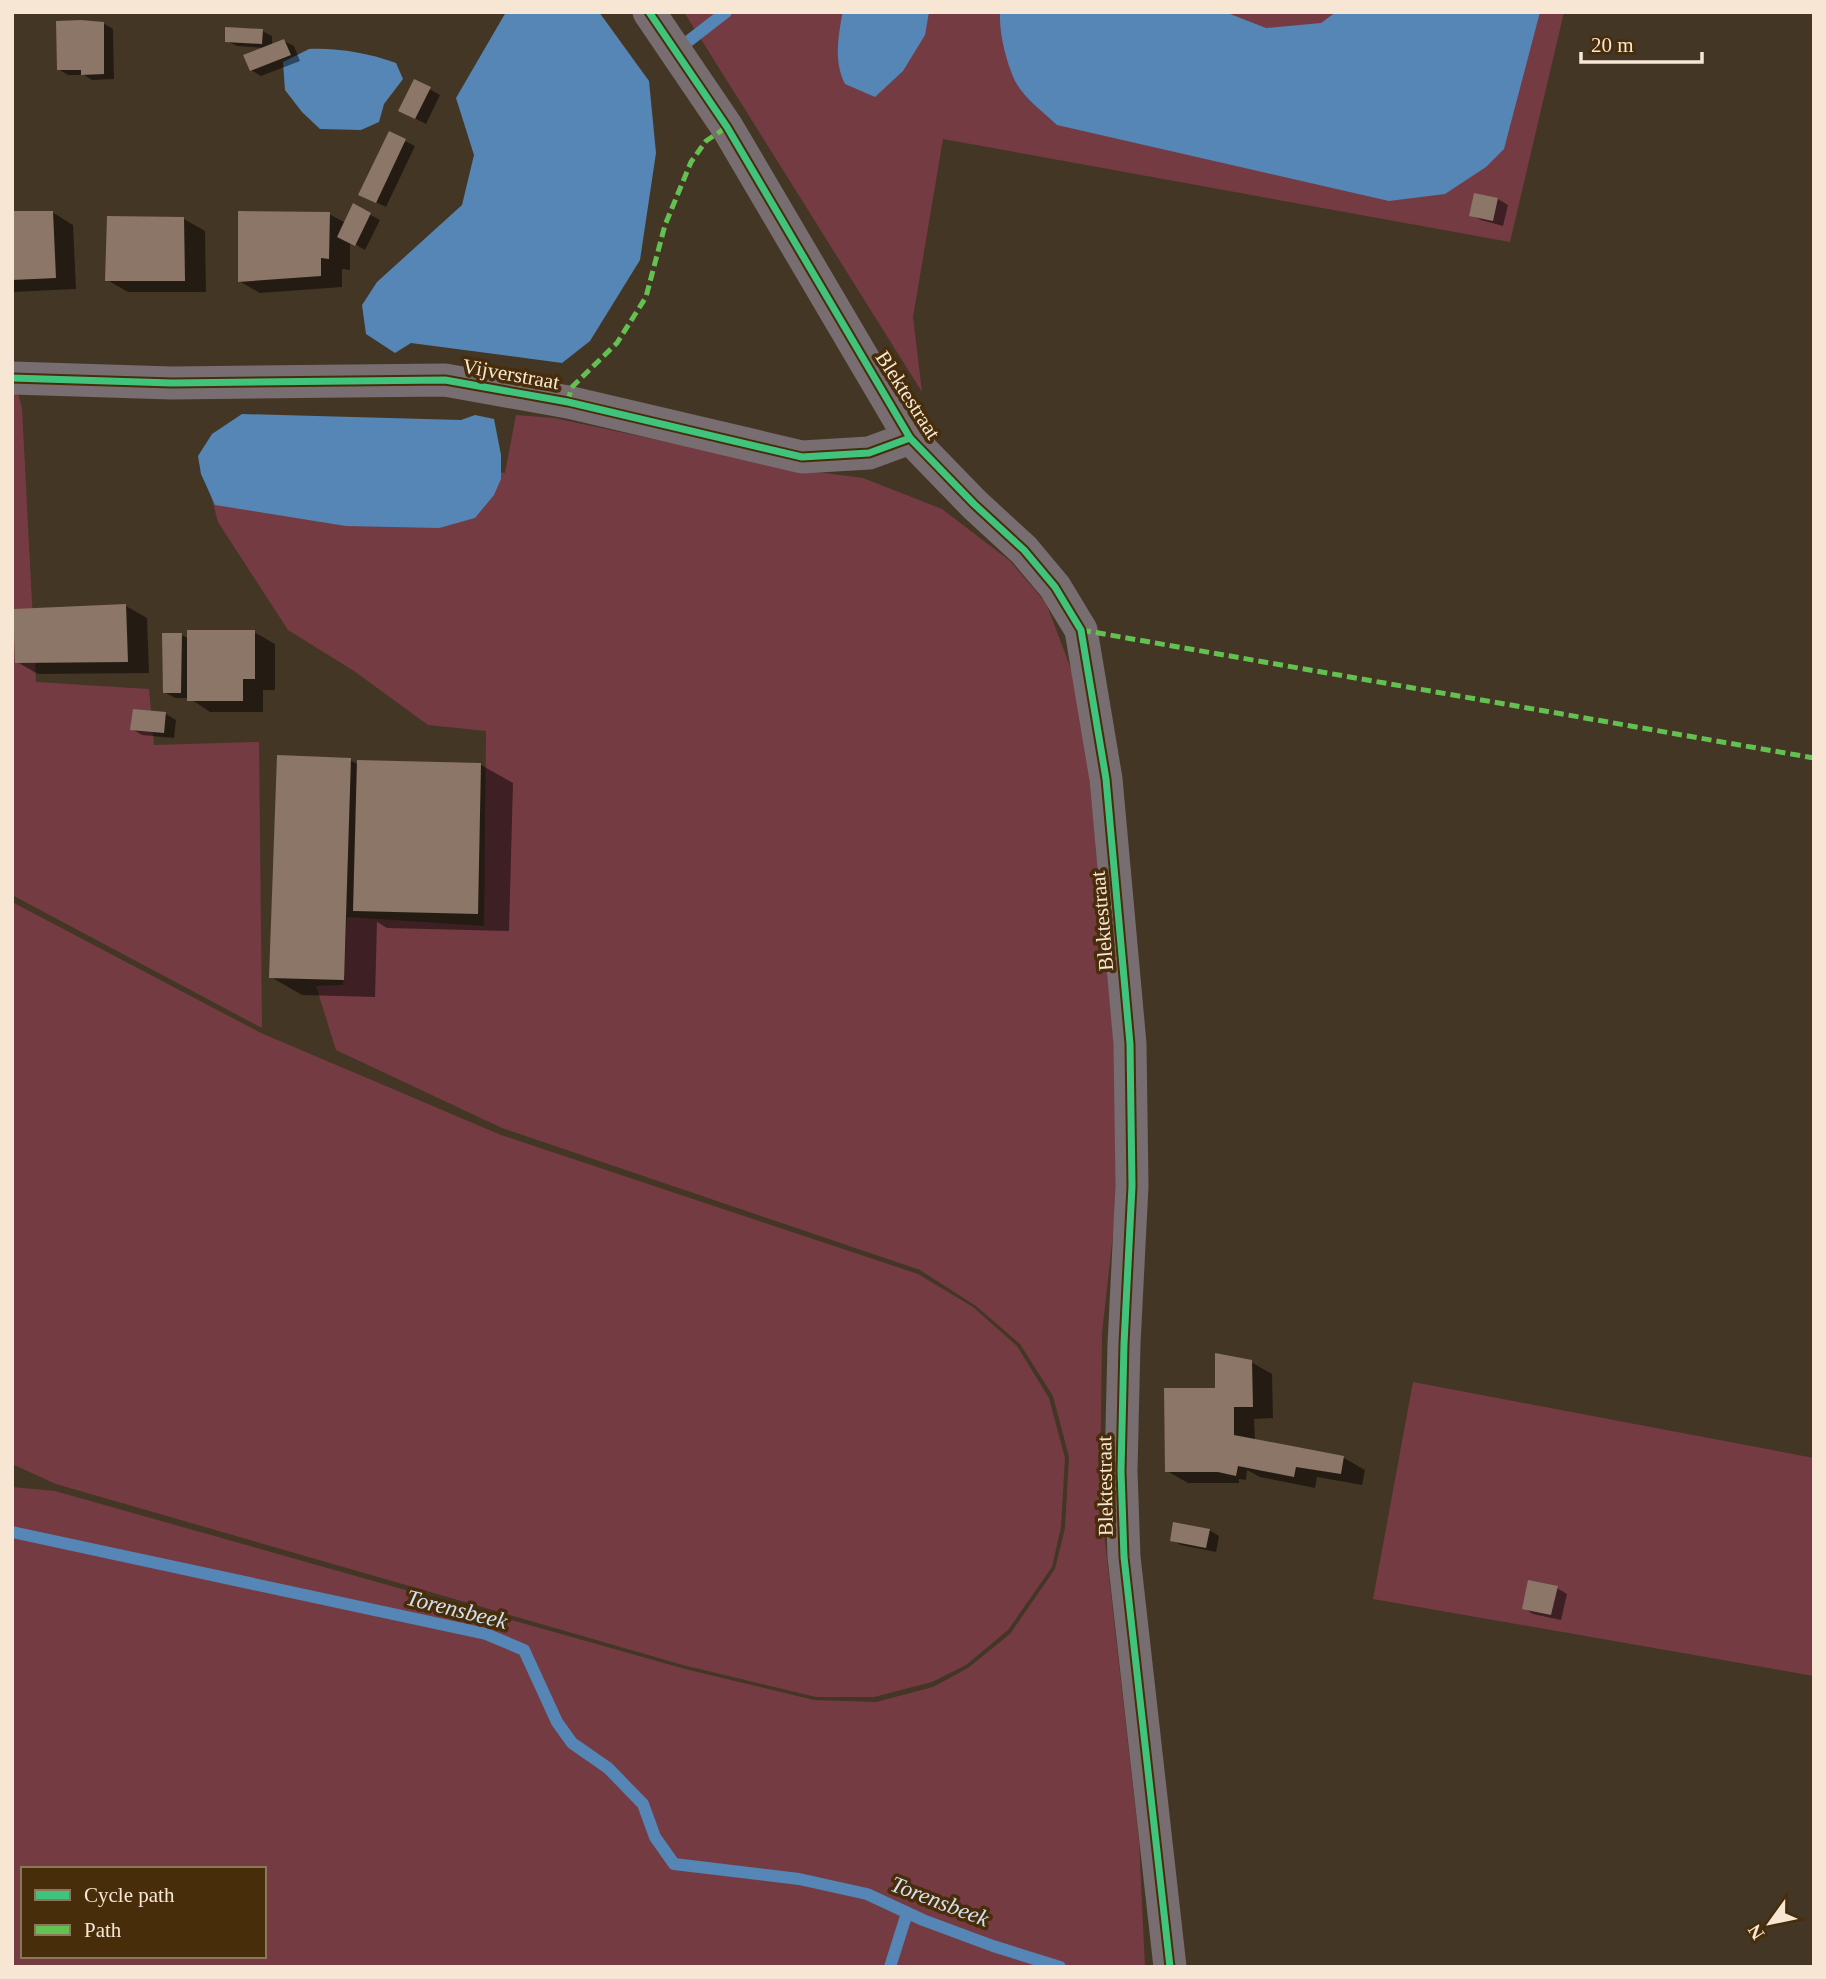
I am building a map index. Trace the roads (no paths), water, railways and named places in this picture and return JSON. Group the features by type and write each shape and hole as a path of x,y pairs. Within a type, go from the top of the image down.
{"street":[{"name":"Blektestraat","path":"649,12 727,127 910,438 974,504 1024,550 1055,587 1080,630 1107,779 1130,1044 1132,1186 1121,1471 1124,1557 1170,1967"},
{"name":"Vijverstraat","path":"12,378 172,383 445,380 568,402 803,457 869,453 910,438"}],"water":[{"path":"506,12 599,12 649,81 656,153 640,260 590,341 562,363 411,343 395,353 366,334 362,305 377,282 462,205 474,155 456,98"},
{"path":"844,12 929,12 925,35 903,71 875,97 845,84 842,76 838,50"},
{"path":"1000,12 1225,12 1266,28 1321,23 1336,12 1540,12 1504,149 1486,167 1445,194 1389,201 1057,125 1029,99 1015,81 1004,47"},
{"path":"309,49 353,52 396,63 403,79 384,104 379,122 361,130 320,129 302,112 285,90 283,62"},
{"path":"242,414 461,420 475,415 494,419 501,455 501,479 494,495 475,518 439,528 346,526 215,505 201,474 198,456 212,434"}],"waterway":[{"path":"686,43 726,12"},
{"name":"Torensbeek","path":"12,1532 486,1634 524,1650 557,1722 572,1743 608,1768 643,1804 655,1837 674,1864 799,1879 867,1894 923,1920 1060,1967"},
{"path":"890,1967 907,1913"}]}
